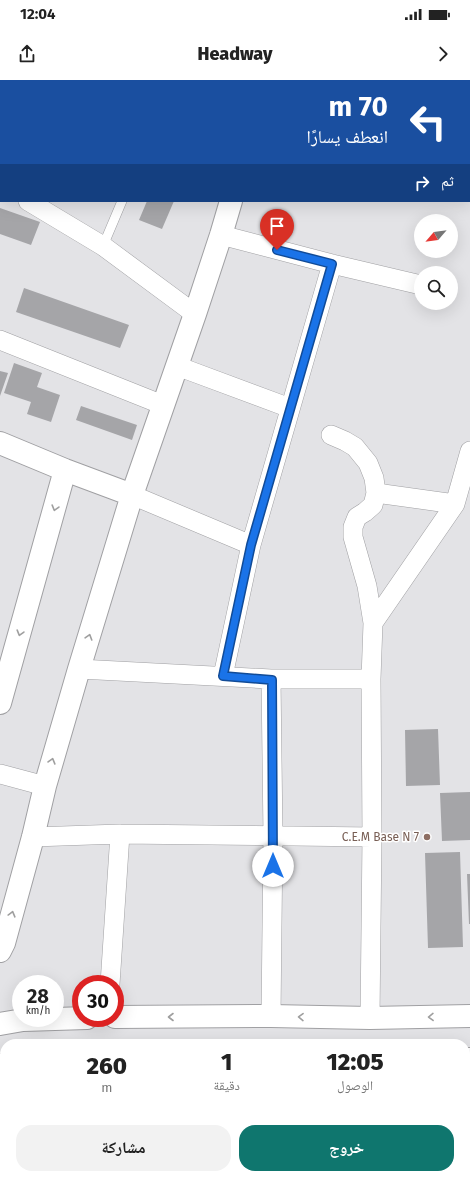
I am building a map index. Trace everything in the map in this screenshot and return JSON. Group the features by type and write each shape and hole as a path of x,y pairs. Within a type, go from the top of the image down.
{"street":[{"path":"30,202 103,246 195,314"},
{"path":"0,951 4,943 33,837 45,786 132,495 195,314 231,202"},
{"path":"221,235 414,283"},
{"path":"223,676 251,545 332,264"},
{"path":"0,340 163,405"},
{"path":"177,366 290,408"},
{"path":"331,435 355,447 368,463 374,478 376,493 373,505 357,517 353,527 353,537 367,586 373,623 371,679 372,837 370,1018"},
{"path":"0,443 65,470 132,495 251,545"},
{"path":"373,623 455,504 470,451"},
{"path":"0,703 65,470"},
{"path":"376,493 455,504"},
{"path":"79,669 223,676 272,680 371,679"},
{"path":"271,1016 273,836 272,680"},
{"path":"0,774 45,786"},
{"path":"33,837 120,834 372,837"},
{"path":"111,975 120,834"},
{"path":"124,1017 271,1016 370,1018 470,1016"},
{"path":"0,1024 22,1020 72,1018"}],"lane":[{"path":"103,246 122,202"}],"building":[{"path":"147,202 174,202 162,229 139,220"},
{"path":"0,208 40,222 31,245 0,234"},
{"path":"24,288 129,325 120,348 16,312"},
{"path":"14,363 42,373 37,387 60,395 51,422 27,414 31,402 4,393"},
{"path":"0,371 8,373 0,396"},
{"path":"81,406 137,425 132,440 76,420"},
{"path":"438,729 440,785 406,786 405,730"},
{"path":"470,792 470,840 442,841 440,793"},
{"path":"460,852 463,947 428,948 425,853"},
{"path":"467,874 470,874 470,924 469,924"}],"place":[{"name":"C.E.M Base N 7","path":"427,837"}],"route":[{"path":"273,866 272,680 223,676 251,545 332,264 277,250"}]}
